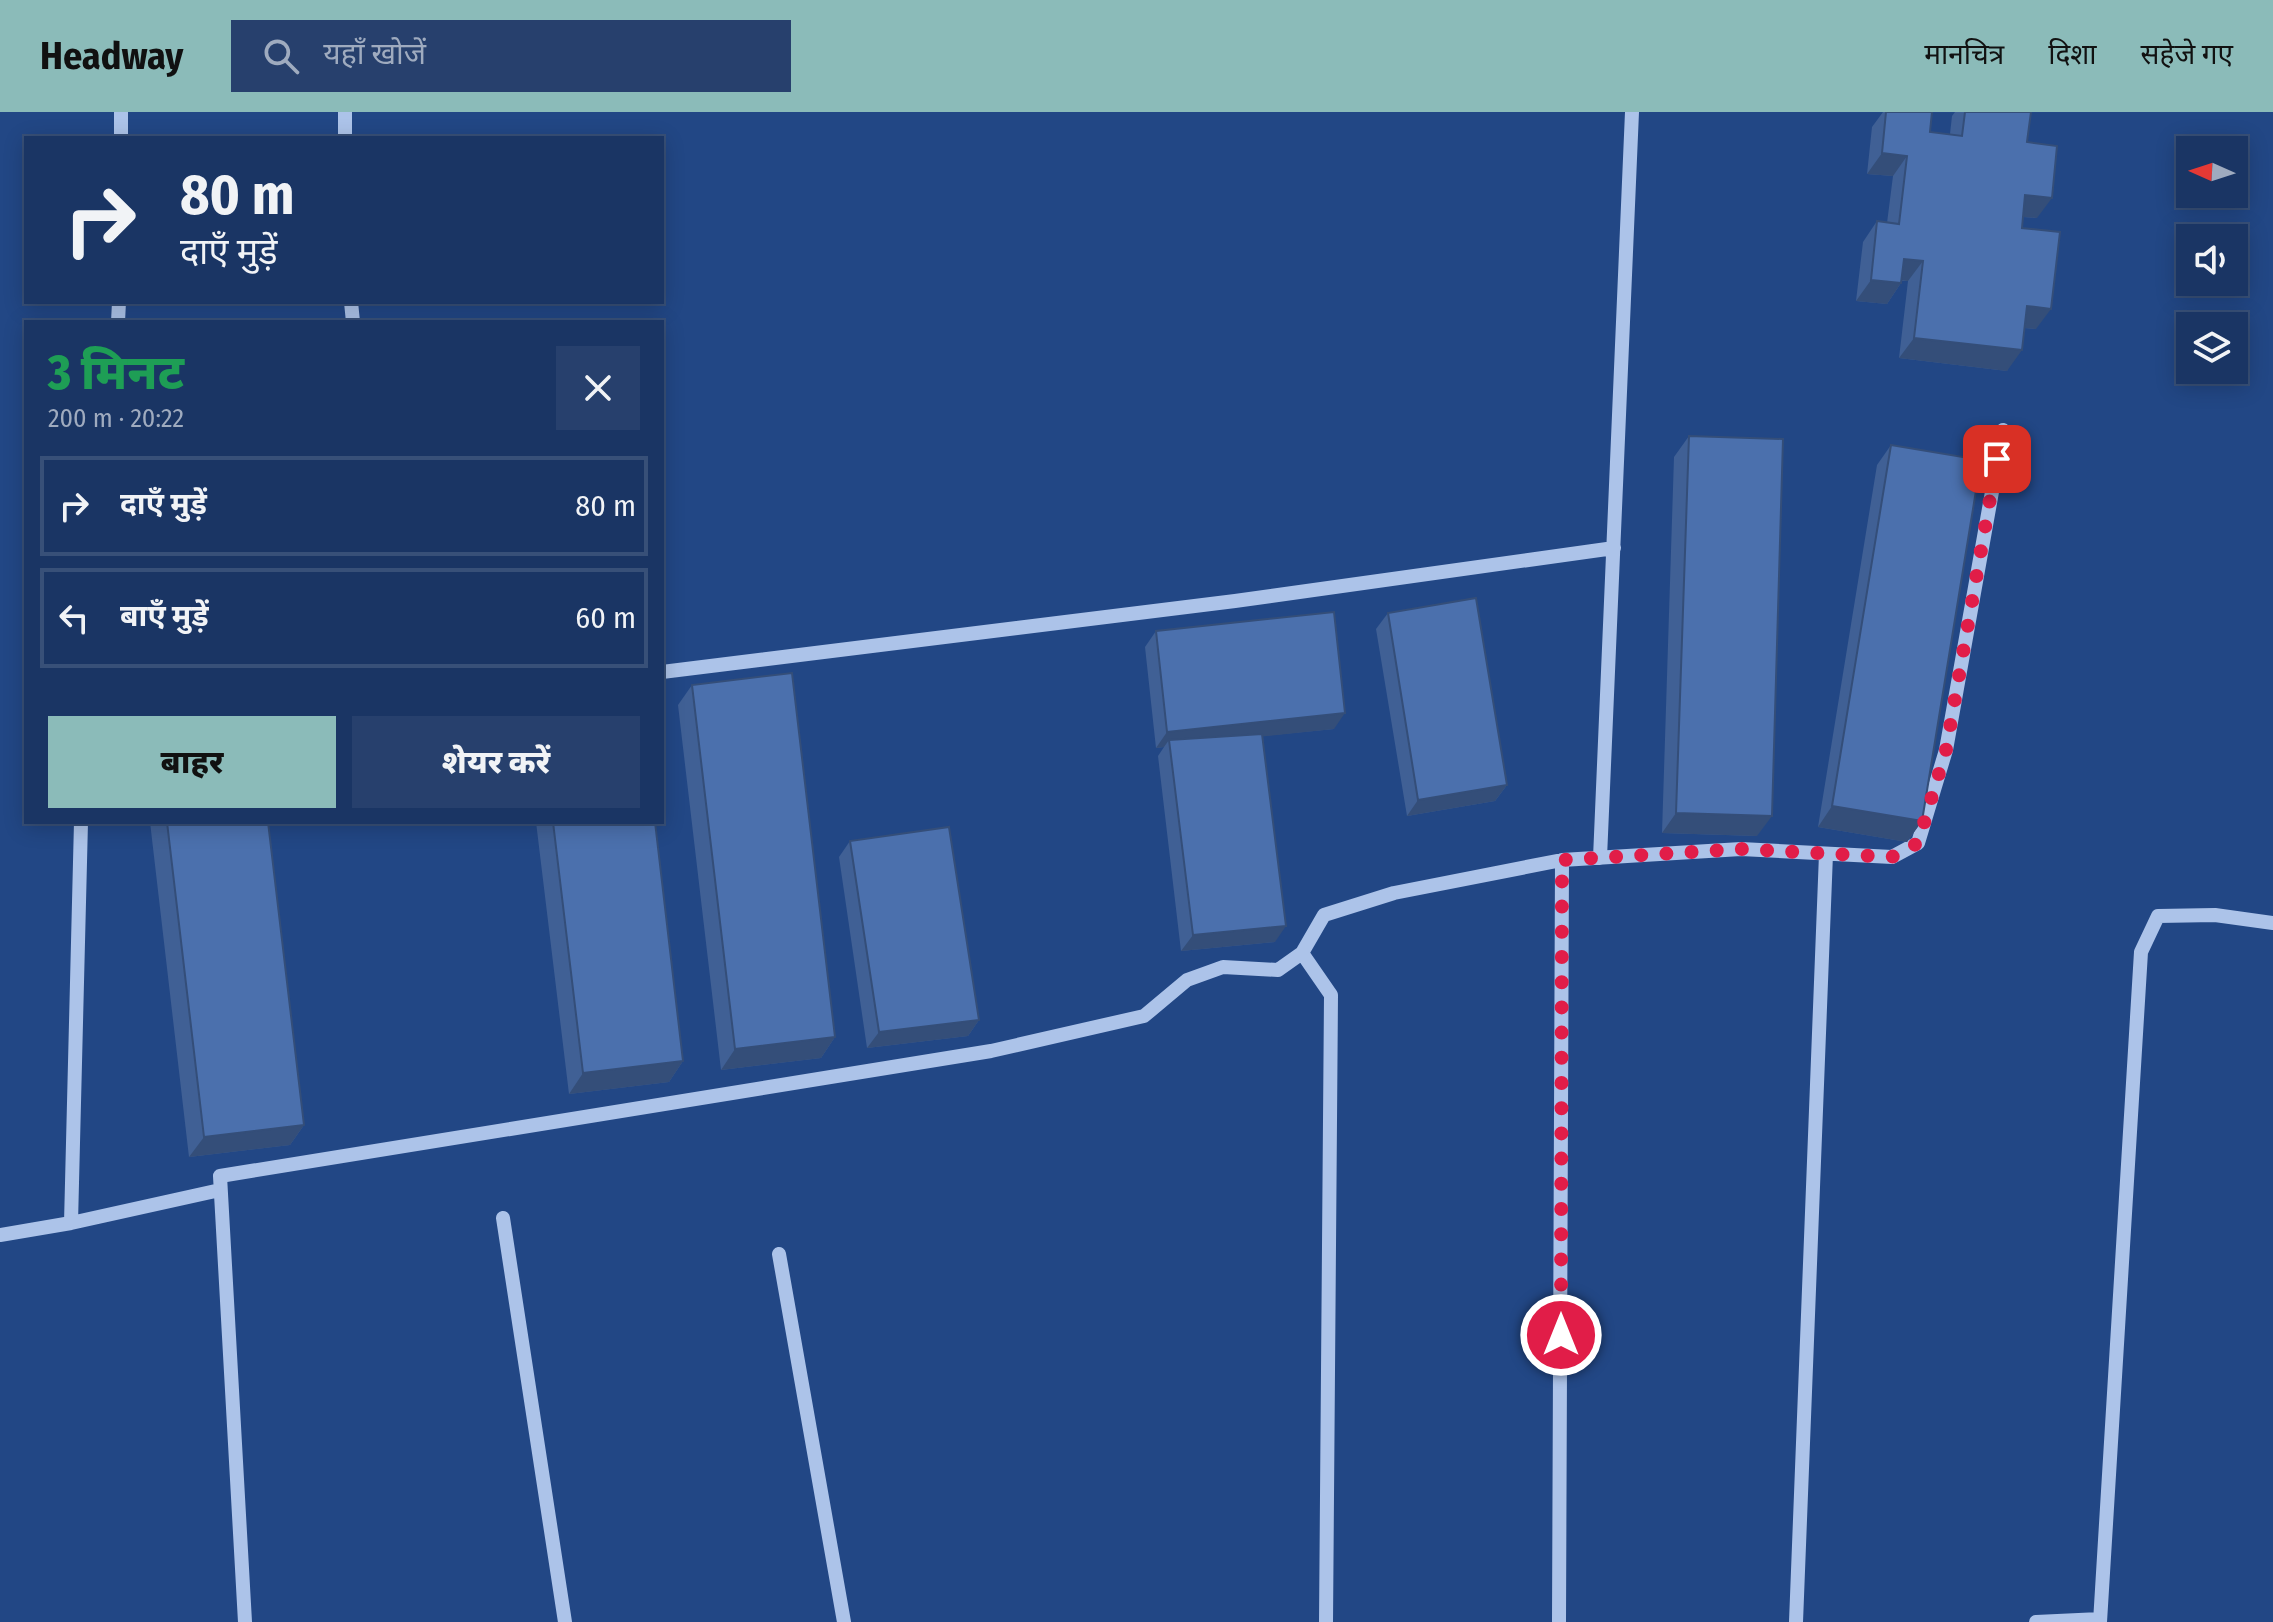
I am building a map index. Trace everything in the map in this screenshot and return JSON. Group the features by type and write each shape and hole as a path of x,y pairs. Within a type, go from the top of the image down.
{"street":[{"path":"121,112 121,136"},
{"path":"345,112 345,136"},
{"path":"1600,858 1632,112"},
{"path":"245,1622 220,1176 991,1051 1144,1016 1187,980 1223,967 1278,970 1302,953 1324,915 1394,893 1562,860 1741,849 1892,857 1918,843 1946,750 2003,430"},
{"path":"664,672 1235,601 1614,548"},
{"path":"71,1223 81,824"},
{"path":"1796,1622 1826,854"},
{"path":"1559,1622 1562,860"},
{"path":"2036,1622 2100,1621 2141,952 2158,916 2215,915 2273,923"},
{"path":"1302,953 1331,995 1326,1622"},
{"path":"0,1235 71,1223 220,1190"},
{"path":"503,1218 565,1622"},
{"path":"779,1254 844,1622"}],"building":[{"path":"1886,112 1932,112 1930,132 1962,136 1965,112 2031,112 2027,142 2057,146 2052,198 2025,195 2022,228 2060,232 2051,309 2027,306 2022,350 1914,338 1923,261 1904,259 1901,283 1871,280 1877,221 1899,224 1907,156 1882,153"},
{"path":"1689,436 1783,439 1772,816 1676,813"},
{"path":"1891,445 1981,460 1922,821 1832,806"},
{"path":"1476,598 1507,785 1418,800 1388,613"},
{"path":"1334,612 1345,713 1167,732 1156,631"},
{"path":"792,673 835,1037 735,1049 692,685"},
{"path":"1262,734 1286,926 1193,935 1169,740"},
{"path":"167,824 268,824 304,1125 204,1137"},
{"path":"553,824 655,824 683,1061 583,1073"},
{"path":"949,827 979,1020 879,1032 850,841"}],"route":[{"path":"1561,1335 1562,860 1741,849 1892,857 1918,843 1946,750 1997,459"}]}
